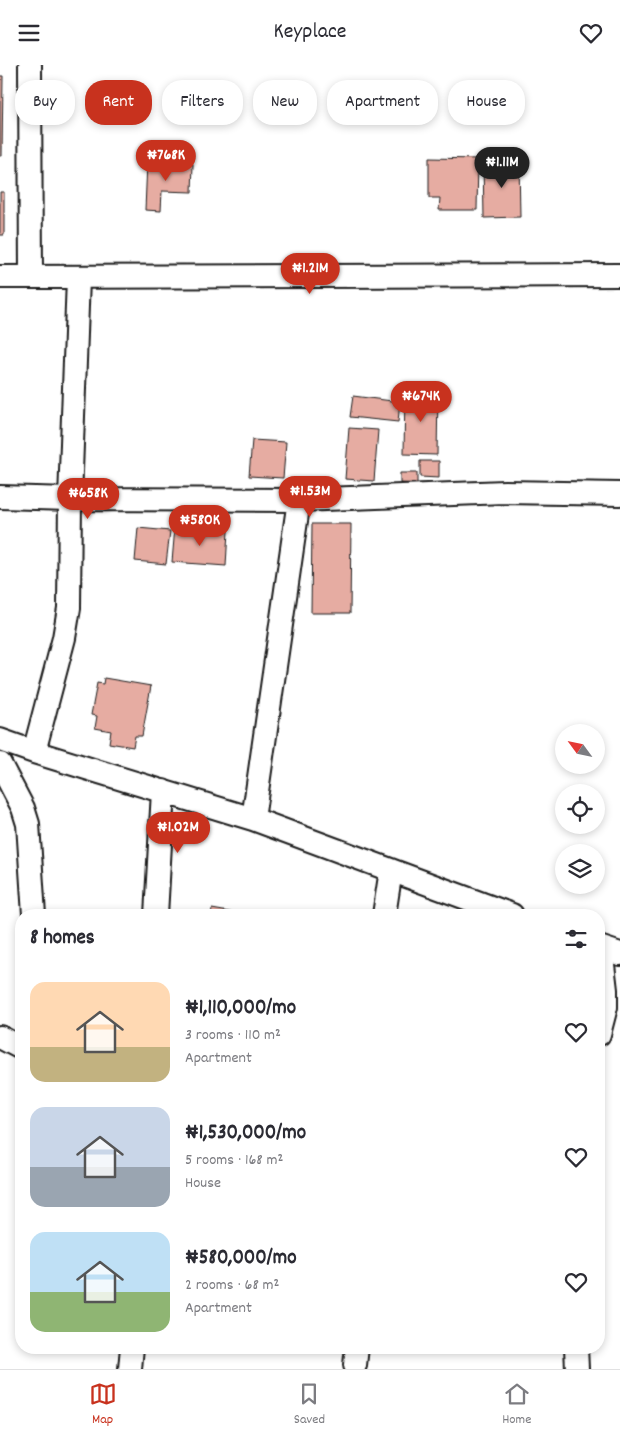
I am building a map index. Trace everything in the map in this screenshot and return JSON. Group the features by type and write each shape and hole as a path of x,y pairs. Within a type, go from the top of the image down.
{"street":[{"path":"30,65 31,277"},
{"path":"0,277 620,275"},
{"path":"34,752 64,638 69,608 70,499 78,278"},
{"path":"0,497 299,500 505,492 620,494"},
{"path":"253,819 299,500"},
{"path":"0,740 253,819 496,909"},
{"path":"0,764 23,808 28,824 34,909"},
{"path":"156,909 163,791"},
{"path":"385,909 391,870"},
{"path":"605,1011 606,950"},
{"path":"0,1037 15,1045"},
{"path":"130,1369 131,1354"},
{"path":"576,1354 576,1369"}],"building":[{"path":"0,76 3,76 2,156 0,156"},
{"path":"429,158 478,159 477,210 439,210 440,198 429,198"},
{"path":"519,159 520,217 484,218 483,160"},
{"path":"147,162 193,164 192,192 162,191 161,211 145,210"},
{"path":"0,192 4,192 4,235 0,235"},
{"path":"405,391 438,391 437,455 404,454"},
{"path":"353,396 400,402 398,422 350,417"},
{"path":"349,428 378,430 374,481 345,479"},
{"path":"252,440 286,442 283,478 249,476"},
{"path":"420,461 439,461 439,478 420,477"},
{"path":"400,473 417,473 417,484 400,483"},
{"path":"312,524 351,524 350,613 311,613"},
{"path":"175,527 228,531 226,566 172,562"},
{"path":"138,528 170,531 166,564 135,561"},
{"path":"104,678 151,686 142,736 135,736 133,747 109,743 111,731 95,728 97,716 91,715 97,683 103,684"}]}
